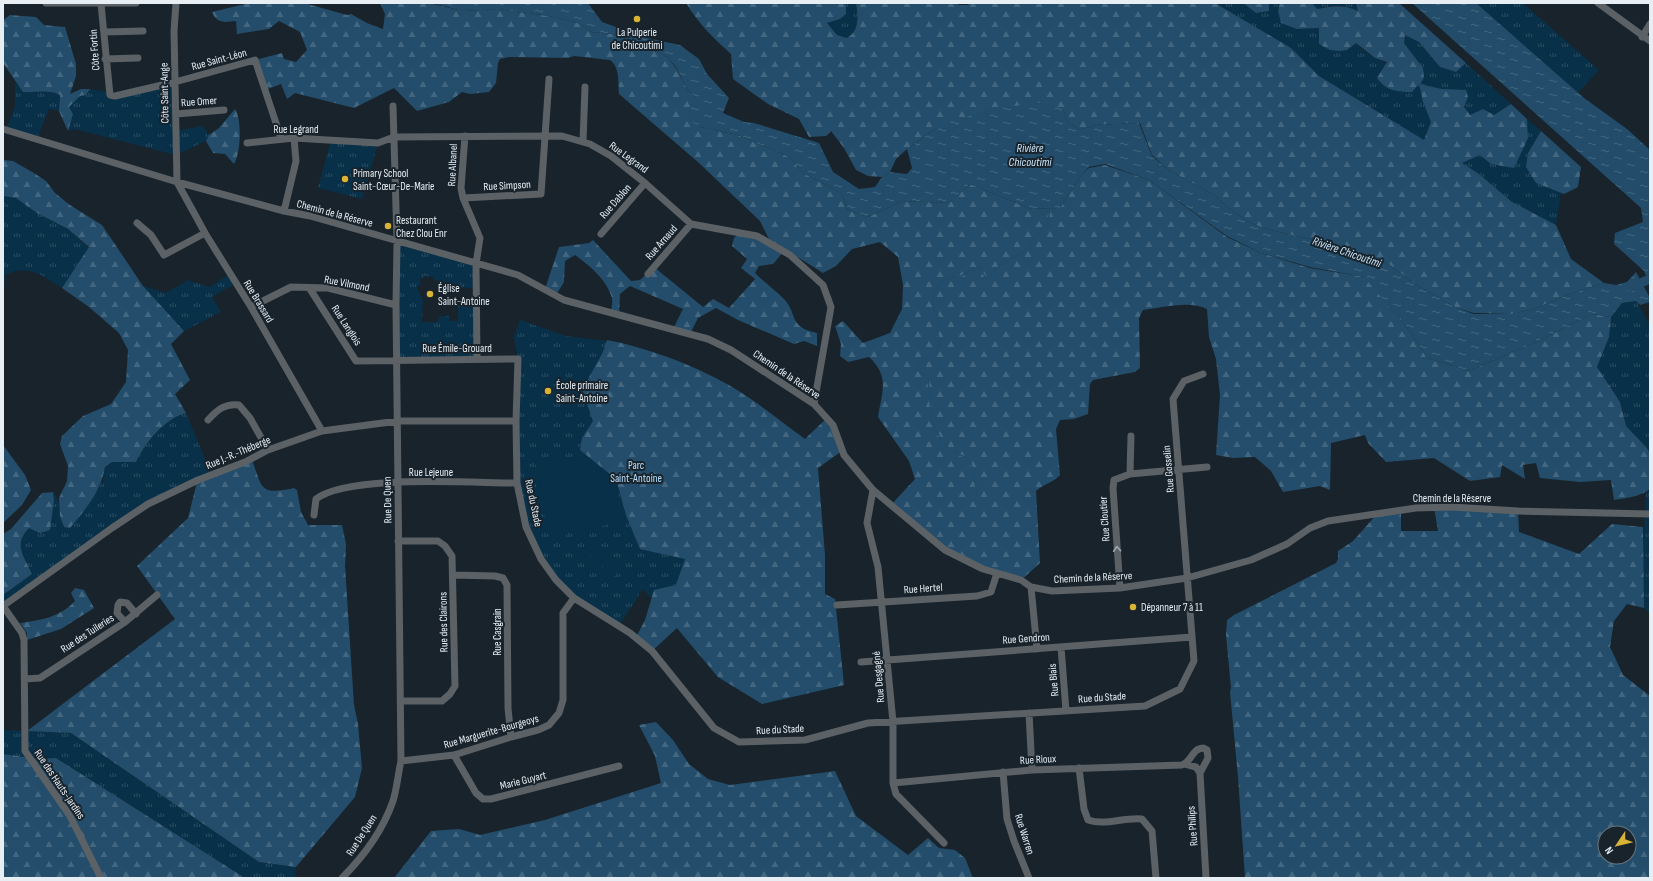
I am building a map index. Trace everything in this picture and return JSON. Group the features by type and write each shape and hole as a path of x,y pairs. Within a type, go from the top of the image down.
{"street":[{"path":"46,3 136,3"},
{"name":"Côte Saint-Ange","path":"176,3 174,31 177,182"},
{"path":"1598,3 1642,37 1650,41"},
{"name":"Côte Fortin","path":"102,4 110,94"},
{"path":"1642,37 1650,24"},
{"path":"104,32 143,31"},
{"path":"106,59 138,58"},
{"name":"Rue Saint-Léon","path":"110,94 115,96 175,82 255,60 281,138"},
{"path":"545,136 549,79"},
{"path":"583,142 585,87"},
{"name":"Rue De Quen","path":"342,878 356,864 383,824 393,800 401,761 397,483 398,421 396,359 397,242 393,106"},
{"name":"Rue Omer","path":"176,114 224,110"},
{"name":"Chemin de la Réserve","path":"3,130 177,182 284,211 310,216 397,242 518,275 564,300 708,339 731,350 814,404 833,425 844,455 874,490 945,550 983,569 1021,580 1031,587 1052,591 1120,588 1187,578 1251,560 1287,544 1310,528 1328,521 1416,508 1452,507 1518,511 1650,514"},
{"name":"Rue Albanel","path":"465,136 461,188 463,198 480,238 476,264 477,358"},
{"name":"Rue Simpson","path":"463,198 541,194 545,136"},
{"name":"Rue Legrand","path":"247,143 281,138 378,143 394,137 562,136 583,142 611,156 645,183 691,224"},
{"path":"284,211 296,162 294,138"},
{"name":"Rue Brassard","path":"177,182 205,233 251,307 322,431"},
{"name":"Rue Dablon","path":"601,234 645,183"},
{"path":"137,222 151,234 164,255 205,233"},
{"path":"691,224 757,236 790,255 823,285 830,307 814,404"},
{"name":"Rue Arnaud","path":"648,274 691,224"},
{"name":"Rue Vilmond","path":"251,307 291,287 328,288 396,304"},
{"name":"Rue Langlois","path":"310,288 356,361 396,359"},
{"name":"Rue Émile-Grouard","path":"396,359 518,359"},
{"name":"Rue du Stade","path":"518,359 516,421 517,483 526,527 541,559 556,580 574,598 630,633 652,651 714,728 739,742 805,740 868,723 1146,706 1180,689 1194,661 1187,578"},
{"name":"Rue Gosselin","path":"1187,578 1173,399 1184,381 1202,374"},
{"path":"208,420 217,410 230,404 239,405 250,418 268,450"},
{"name":"Rue J.-R.-Théberge","path":"3,606 148,504 198,480 245,462 268,450 322,431 398,421 516,421"},
{"path":"1130,436 1130,474 1207,467"},
{"name":"Rue Cloutier","path":"1120,588 1113,488 1114,480 1130,474"},
{"name":"Rue Lejeune","path":"314,515 316,499 322,495 358,484 517,483"},
{"name":"Rue Desgagné","path":"874,490 867,523 878,567 882,602 893,722 893,783 896,794 944,843"},
{"name":"Rue des Clairons","path":"398,541 438,542 445,546 452,556 453,576 455,686 450,694 442,701 401,701"},
{"name":"Rue Hertel","path":"837,605 977,596 990,592 997,573"},
{"name":"Rue Casgrain","path":"453,576 495,576 503,578 508,585 508,708 511,736"},
{"path":"1031,587 1037,648"},
{"name":"Rue des Tuileries","path":"25,679 40,678 125,622 157,595"},
{"name":"Rue Marguerite-Bourgeoys","path":"401,761 454,755 511,736 544,728 549,725 559,713 563,700 563,613 574,598"},
{"path":"125,622 117,613 120,602 127,603 136,614"},
{"name":"Rue des Hauts-Jardins","path":"3,606 22,633 24,640 25,751 70,816 101,878"},
{"name":"Rue Gendron","path":"861,662 1192,637"},
{"name":"Rue Blais","path":"1061,647 1066,711"},
{"path":"1029,713 1032,770"},
{"path":"1198,748 1203,748 1207,750 1208,758 1200,773 1196,767 1185,764 1193,752 1198,748"},
{"name":"Marie Guyart","path":"454,755 476,793 483,799 491,799 619,766"},
{"name":"Rue Rioux","path":"893,783 1032,770 1185,764"},
{"path":"1079,768 1084,810 1088,820 1098,823 1129,818 1142,819 1152,831 1156,878"},
{"name":"Rue Warren","path":"1003,772 1007,818 1014,841 1029,878"},
{"name":"Rue Philips","path":"1200,773 1206,878"}],"green space":[{"path":"249,3 304,3 347,15 351,14 367,23 383,29 385,14 380,3 429,3 463,11 498,9 549,16 578,23 592,32 612,34 640,44 667,57 676,68 687,89 696,98 700,127 738,135 789,157 803,173 841,193 848,210 868,217 902,201 949,203 970,184 1031,209 1060,208 1083,173 1089,168 1105,165 1149,180 1227,237 1261,253 1310,268 1365,277 1411,333 1427,358 1469,371 1541,340 1592,314 1611,317 1609,337 1597,367 1620,402 1626,426 1647,448 1650,454 1650,489 1646,492 1628,498 1614,500 1611,480 1580,482 1540,478 1536,463 1523,465 1525,479 1502,465 1500,477 1470,481 1434,458 1386,462 1368,443 1365,435 1331,443 1330,490 1320,486 1283,492 1271,471 1255,457 1233,458 1216,455 1220,395 1216,359 1209,337 1207,309 1192,305 1167,306 1143,310 1139,318 1140,368 1135,372 1093,380 1090,384 1088,414 1074,419 1060,420 1056,429 1060,475 1036,491 1040,563 1019,582 945,550 890,506 915,479 909,461 878,417 883,385 880,371 869,357 848,362 840,356 841,344 835,326 843,321 863,343 890,333 902,309 903,285 898,257 880,242 852,249 836,266 823,273 769,239 760,221 699,163 619,94 617,71 610,60 574,56 568,58 509,57 500,59 498,63 496,83 489,92 470,94 462,92 449,102 417,111 394,88 354,108 295,93 287,99 281,84 265,90 255,60 282,53 284,59 296,62 307,50 300,32 279,21 269,29 237,34 236,21 221,21 216,19 212,12"},
{"path":"686,3 846,3 846,14 840,19 827,23 837,35 847,38 856,27 856,3 957,3 959,5 968,5 969,3 1215,3 1291,48 1319,76 1424,140 1431,122 1423,102 1419,84 1412,92 1397,91 1384,86 1377,78 1387,62 1375,58 1356,43 1347,50 1330,50 1319,44 1319,28 1297,29 1281,23 1278,11 1280,3 1312,3 1317,9 1338,6 1348,7 1358,11 1356,3 1399,3 1466,63 1456,72 1440,67 1419,42 1405,35 1404,43 1423,68 1424,78 1420,84 1442,89 1466,90 1468,97 1464,107 1470,115 1483,109 1494,115 1511,104 1527,119 1528,138 1514,168 1491,164 1480,155 1462,163 1479,174 1512,202 1556,225 1571,259 1604,283 1572,293 1534,309 1512,314 1474,313 1457,308 1415,284 1390,265 1340,246 1263,228 1247,221 1226,206 1216,196 1170,171 1152,155 1140,123 1095,125 1080,130 1068,122 1063,110 935,129 907,149 896,159 890,172 882,177 868,176 856,170 844,148 831,131 826,136 809,137 799,119 768,104 733,79 731,54 718,43"},
{"path":"846,3 856,3 857,13 856,27 847,38 837,35 827,23 840,19 846,14"},
{"path":"1215,3 1243,3 1256,13 1269,11 1269,3 1280,3 1278,11 1297,29 1320,28 1351,46 1356,43 1363,50 1379,60 1424,78 1423,68 1404,43 1405,35 1419,42 1440,67 1456,72 1466,63 1511,104 1494,115 1470,115 1464,107 1468,97 1466,91 1442,89 1419,84 1423,102 1431,122 1424,140 1319,76 1291,48"},
{"path":"1243,3 1269,3 1269,11 1256,13"},
{"path":"1312,3 1356,3 1358,11 1342,6 1316,9"},
{"path":"1476,3 1523,3 1599,70 1578,93"},
{"path":"10,15 36,17 44,25 65,27 76,64 76,76 70,94 81,89 90,89 86,95 80,96 69,107 73,114 68,131 59,111 60,95 51,92 23,92 3,63 3,20"},
{"path":"173,80 175,131 203,126 209,135 206,141 176,155 74,129 68,131 73,114 69,107 80,96 86,95 90,89 114,93"},
{"path":"15,82 23,92 51,92 60,95 59,111 49,109 37,139 6,131 15,106"},
{"path":"235,109 239,120 240,136 238,152 234,164 225,154 213,153 206,141 209,135 219,128"},
{"path":"1527,119 1541,131 1528,153 1545,187 1561,192 1556,225 1512,202 1479,174 1461,163 1480,155 1491,164 1528,138"},
{"path":"1541,131 1581,167 1578,187 1564,194 1536,183 1526,167 1528,153"},
{"name":"Primary School Saint-Cœur-De-Marie","path":"331,140 378,143 362,199 318,188"},
{"path":"3,160 13,161 34,173 46,181 55,193 70,205 102,225 143,286 184,331 171,344 190,380 175,394 186,413 178,416 163,426 150,440 136,462 112,462 105,467 100,484 92,499 70,528 64,527 60,516 59,498 67,481 68,466 60,444 62,436 83,416 111,404 126,382 128,350 119,333 89,307 62,288 89,247 68,229 37,213 16,198 3,196"},
{"path":"3,196 16,198 37,213 68,229 89,248 62,288 34,272 13,272 5,275 3,303"},
{"path":"739,233 757,236 784,251 773,264 759,266 755,273 784,299 798,324 817,333 817,346 804,341 794,344 738,320 716,308 698,318 690,334 673,329 683,309 630,286 620,294 619,315 611,313 612,298 610,291 592,268 575,255 565,261 564,282 556,295 545,289 559,247 589,243 593,240 631,281 640,280 654,267 703,307 713,299 729,308 755,279 741,268 747,259 732,246 734,238"},
{"path":"397,242 476,264 477,288 442,287 437,284 437,280 434,280 434,277 424,276 423,279 420,279 420,283 422,284 417,287 423,301 422,322 437,322 440,316 449,316 449,321 458,321 458,305 477,302 477,358 396,359"},
{"path":"230,274 236,283 212,297 221,312 184,331 143,286 166,293 188,280 209,287"},
{"path":"1636,301 1650,325 1650,454 1647,448 1626,426 1620,402 1597,367 1609,337 1611,317 1622,303"},
{"name":"Parc Saint-Antoine","path":"520,320 566,336 623,343 676,360 728,385 805,439 828,417 843,450 818,468 799,596 835,599 844,685 762,704 718,677 643,589 617,629 553,579 519,506 518,359 514,337"},
{"name":"Parc Saint-Antoine","path":"607,340 638,347 684,363 727,384 767,410 805,439 828,417 843,450 818,468 825,555 825,594 835,599 844,685 762,704 718,677 677,628 652,651 634,641 645,620 654,590 676,585 685,559 640,549 626,515 616,479 580,450 582,438 593,421 582,390 603,352"},
{"path":"186,413 211,473 184,483 145,503 3,604 3,595 32,574 22,551 22,540 24,534 29,528 40,533 54,500 53,492 59,504 64,526 70,528 103,481 105,467 112,462 136,462 150,440 163,426 178,416"},
{"path":"3,445 25,475 31,490 22,505 3,523"},
{"path":"558,457 572,458 585,462 605,474 618,494 625,521 568,533 562,540 540,524 545,517 535,462"},
{"path":"252,460 258,478 264,488 275,491 294,488 297,490 301,512 308,525 342,525 346,544 345,566 354,705 358,724 362,768 355,797 296,867 259,862 71,733 27,731 175,619 137,566 188,518 197,482"},
{"path":"1650,489 1650,613 1644,608 1644,586 1642,572 1646,493"},
{"path":"53,492 54,500 50,530 40,533 29,528 24,534 22,540 21,545 23,556 32,574 3,595 3,534 11,529 42,493"},
{"path":"1434,507 1518,511 1519,532 1579,554 1612,524 1643,527 1644,608 1627,604 1614,621 1610,647 1623,675 1650,696 1650,878 1245,878 1226,635 1227,620 1336,563 1338,559 1338,551 1353,541 1378,513 1401,510 1401,531 1438,531"},
{"path":"597,544 623,564 615,576 589,555"},
{"path":"75,588 84,590 94,608 61,629 27,640 27,633 20,623 36,621 63,611 75,601 71,593"},
{"path":"656,722 673,740 689,764 708,779 730,785 835,771 856,816 908,855 928,838 939,848 955,850 965,858 973,878 394,878 431,831 459,829 480,835 545,820 661,783 655,756 639,725"},
{"path":"3,730 71,733 259,862 296,867 295,875 298,878 245,878 56,758 38,759 3,754"},
{"path":"3,754 38,759 56,758 245,878 3,878"}],"water":[{"name":"Rivière Chicoutimi","path":"432,3 588,3 602,22 647,38 680,45 699,59 707,74 729,98 723,113 744,122 754,123 819,143 833,172 859,189 875,187 882,177 890,172 907,174 912,168 907,149 935,129 953,121 991,109 1045,102 1063,110 1068,122 1080,130 1095,125 1139,123 1152,156 1170,171 1216,196 1226,206 1247,221 1263,228 1340,246 1390,265 1415,284 1457,308 1474,314 1512,314 1534,309 1572,293 1604,283 1616,285 1627,282 1636,272 1650,298 1650,302 1640,305 1636,301 1622,303 1611,317 1592,314 1541,340 1469,371 1427,358 1411,333 1364,277 1310,267 1261,253 1227,236 1149,180 1105,164 1089,167 1083,173 1060,208 1031,209 970,184 949,203 902,201 868,217 848,210 841,193 803,173 789,157 738,135 700,127 686,117 696,98 687,89 676,67 667,57 640,44 612,34 592,32 578,23 549,16 498,9 463,11"},
{"path":"1412,3 1476,3 1584,98 1627,129 1650,150 1650,284 1644,271 1614,244 1615,233 1643,222 1641,208"}],"waterway":[{"path":"977,492 971,464 967,458 950,450 941,440 932,422 928,379 919,371 917,360 921,358 934,357 940,344 936,326 940,319 933,306 933,296 936,294 933,288 938,287 945,278 961,276 980,267 985,277 992,274 1000,265 1024,252 1048,222 1050,208"},
{"name":"Rivière Chicoutimi","path":"1631,287 1650,279"}],"place":[{"name":"La Pulperie de Chicoutimi","path":"637,19"},
{"name":"Primary School Saint-Cœur-De-Marie","path":"345,179"},
{"name":"Restaurant Chez Clou Enr","path":"388,226"},
{"name":"Église Saint-Antoine","path":"430,294"},
{"name":"École primaire Saint-Antoine","path":"548,391"},
{"name":"Dépanneur 7 à 11","path":"1133,607"}]}
